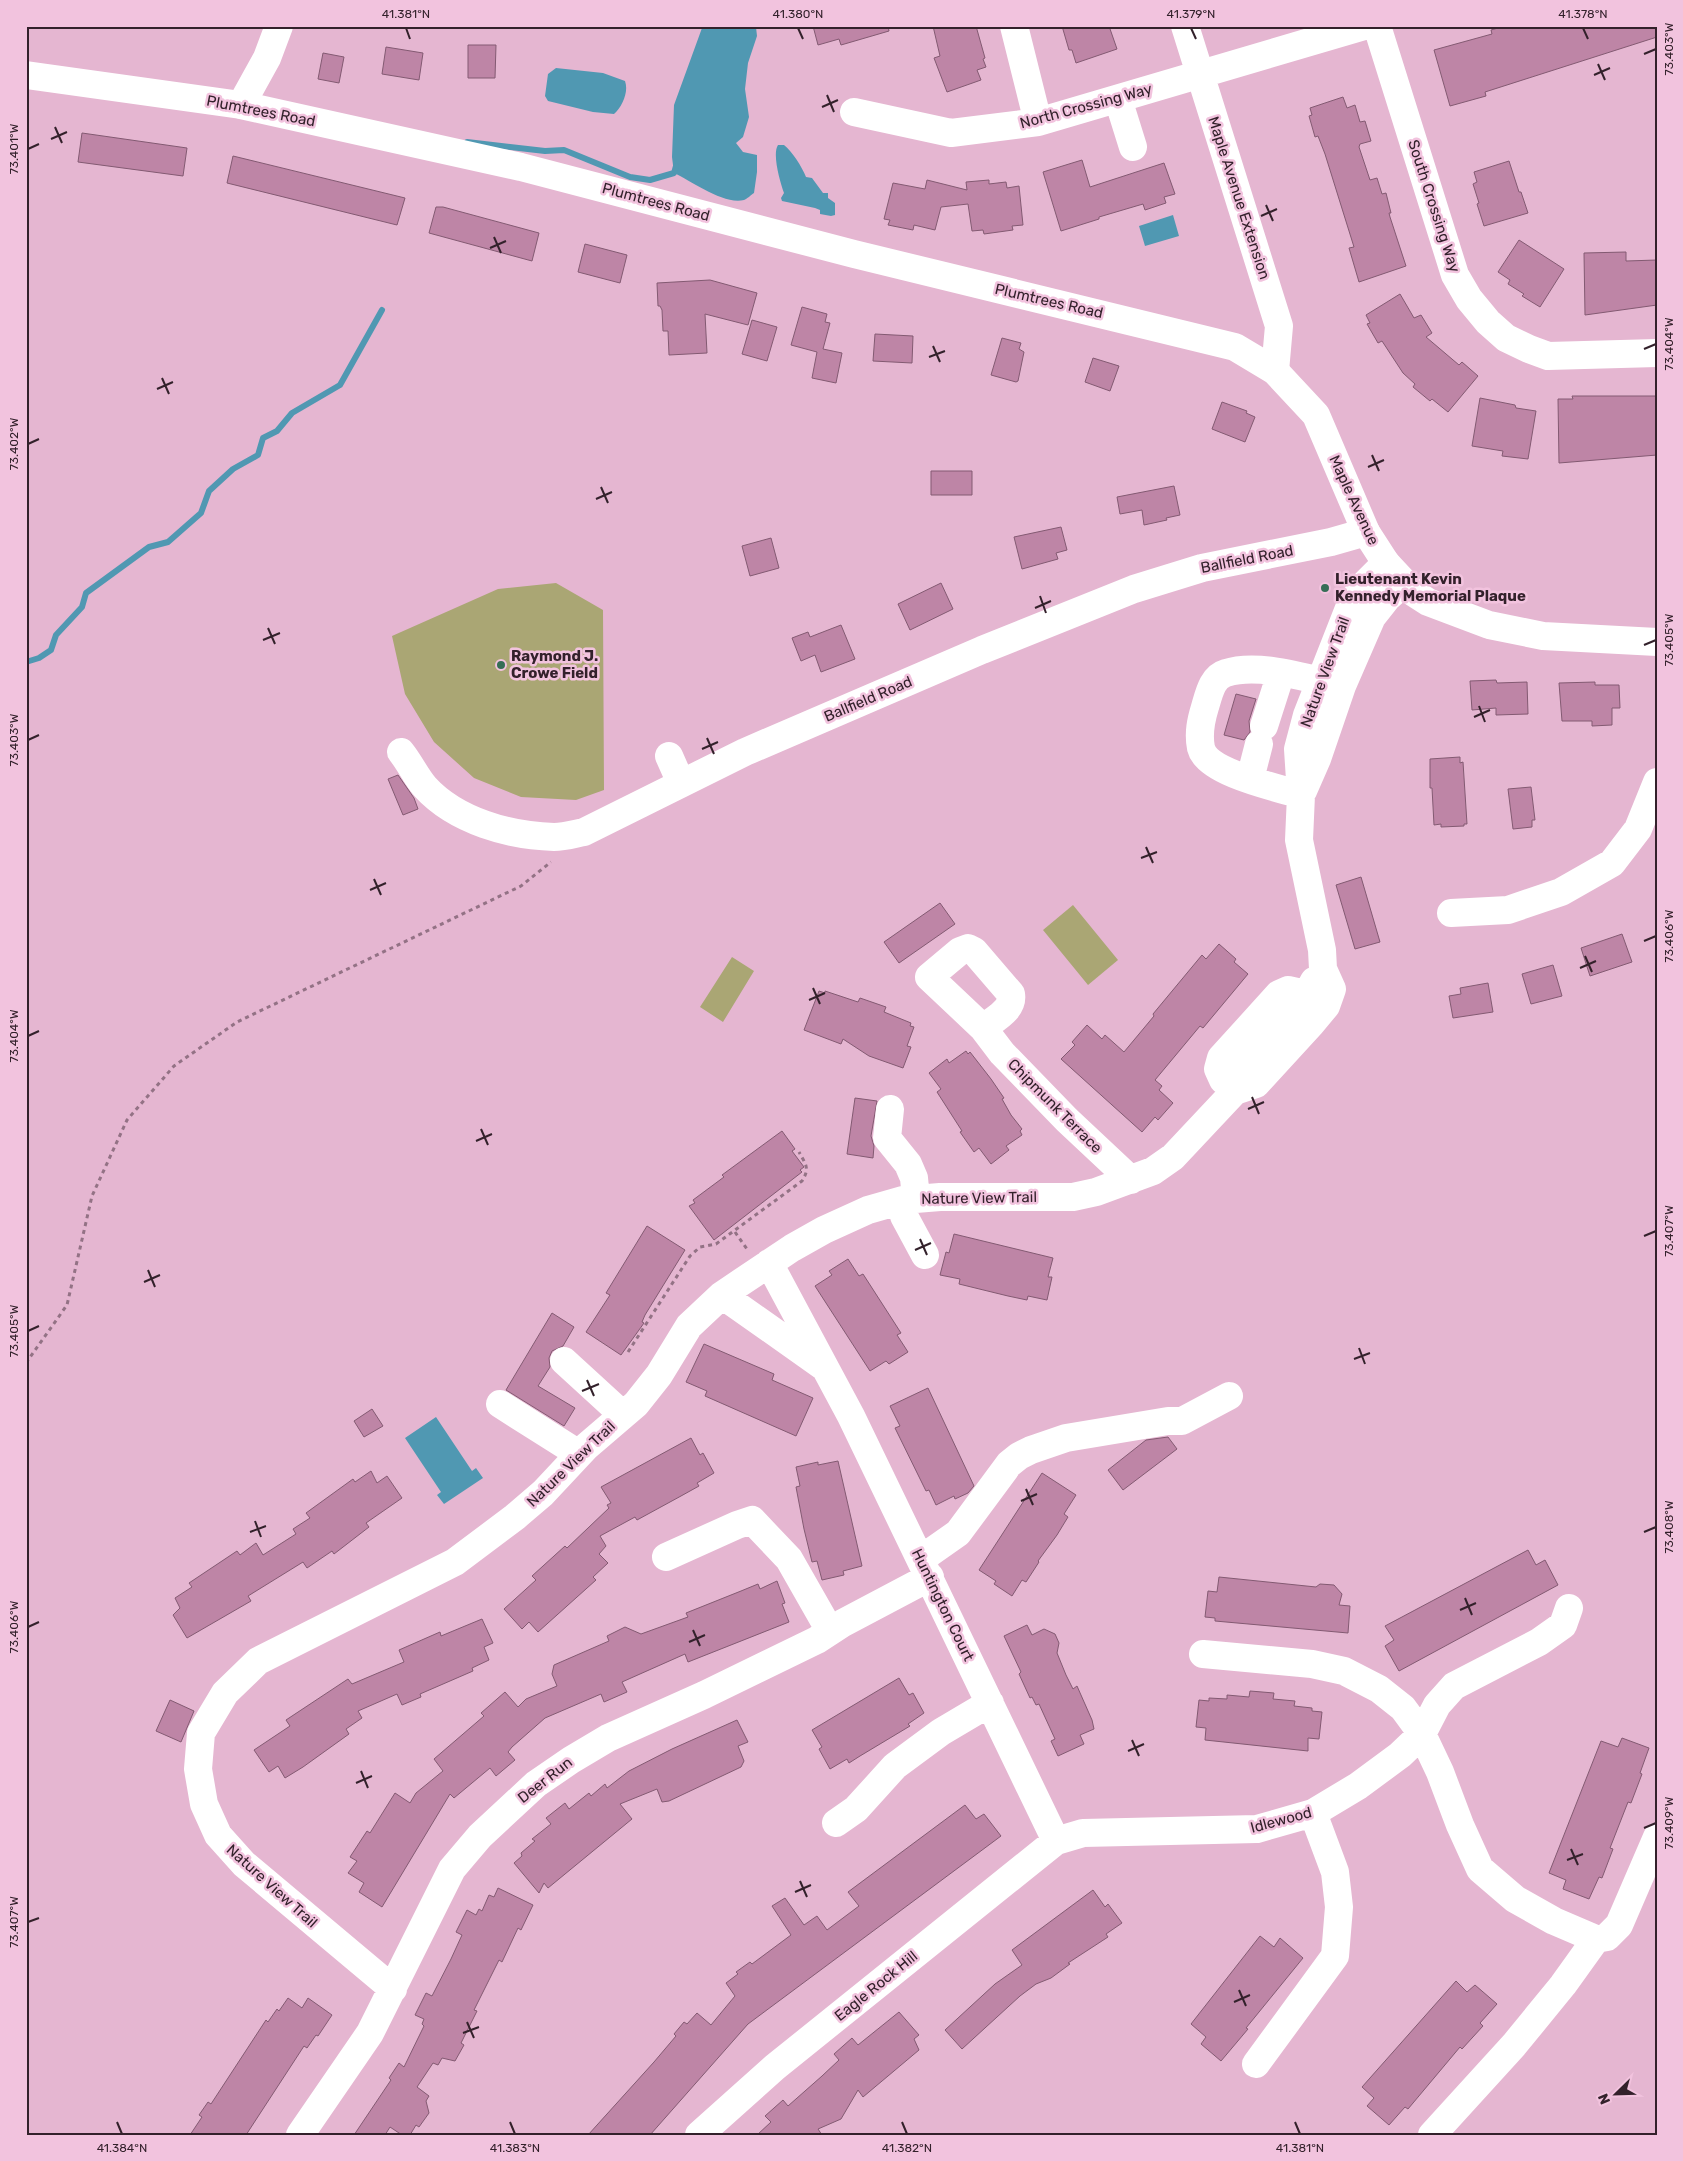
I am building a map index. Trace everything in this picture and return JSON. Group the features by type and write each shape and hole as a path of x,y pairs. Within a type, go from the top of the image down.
{"street":[{"path":"241,106 268,58 279,26"},
{"path":"1014,26 1038,122"},
{"name":"Maple Avenue Extension","path":"1185,26 1280,326 1275,371"},
{"path":"1200,76 1364,26"},
{"name":"South Crossing Way","path":"1377,26 1455,275 1469,299 1488,322 1506,338 1548,356 1657,353"},
{"name":"Plumtrees Road","path":"26,75 241,106 521,167 864,256 1235,347 1275,371"},
{"name":"North Crossing Way","path":"854,112 951,133 1038,122 1200,76"},
{"path":"1118,99 1133,146"},
{"name":"Maple Avenue","path":"1275,371 1316,415 1366,532 1395,573 1414,594 1428,602 1489,625 1543,636 1657,642"},
{"name":"Ballfield Road","path":"401,752 424,786 445,805 481,822 518,834 556,837 584,832 745,752 963,658 1134,589 1202,568 1331,542 1366,532"},
{"name":"Nature View Trail","path":"392,1990 244,1864 218,1836 204,1804 198,1768 201,1734 225,1693 258,1661 455,1562 515,1517 543,1493 579,1454 636,1404 658,1375 689,1326 722,1295 758,1256 868,1210 910,1199 940,1197 1074,1197 1131,1180 1153,1171 1173,1157 1235,1091 1256,1084 1326,1006 1332,989 1323,969 1322,950 1299,840 1301,795 1298,749 1307,715 1331,684 1351,603 1363,586 1395,573"},
{"path":"1301,795 1250,779 1212,762 1201,749 1200,726 1211,687 1224,674 1243,669 1282,673 1331,684"},
{"path":"1250,779 1282,673"},
{"path":"669,756 681,783"},
{"path":"1451,913 1508,910 1561,892 1612,863 1638,828 1657,782"},
{"name":"Nature View Trail","path":"1235,1091 1240,1069 1292,1016 1311,984 1323,969"},
{"name":"Chipmunk Terrace","path":"983,1028 1002,1053 1067,1120 1131,1180"},
{"path":"890,1108 887,1138 908,1164 914,1178 904,1216 925,1256"},
{"name":"Huntington Court","path":"758,1256 828,1370 1056,1841"},
{"name":"Huntington Court","path":"722,1295 828,1370"},
{"path":"564,1361 623,1415"},
{"name":"Deer Run","path":"300,2135 370,2033 452,1869 480,1836 536,1784 570,1760 608,1738 704,1695 817,1640 925,1568 958,1533 1009,1464 1031,1450 1066,1438 1168,1421 1182,1421 1229,1396"},
{"path":"500,1404 579,1454"},
{"path":"666,1557 752,1520 789,1559 830,1631"},
{"name":"Idlewood","path":"1056,1841 1083,1833 1257,1829 1313,1813 1358,1786 1400,1755 1422,1734 1436,1705 1454,1686 1539,1642 1563,1625 1569,1608"},
{"path":"1203,1654 1312,1664 1344,1672 1379,1689 1403,1708 1422,1734 1480,1868 1514,1899 1554,1921 1596,1938 1608,1937 1620,1926 1657,1838"},
{"path":"836,1823 856,1809 895,1766 942,1732 990,1703"},
{"path":"1256,2064 1336,1956 1339,1907 1335,1872 1313,1813"},
{"name":"Eagle Rock Hill","path":"699,2135 775,2068 1056,1841"},
{"path":"1432,2135 1514,2045 1563,1985 1596,1938"}],"path":[{"path":"26,1363 67,1305 92,1196 127,1120 174,1066 238,1022 521,886 551,862 556,837"},
{"path":"628,1352 690,1256 700,1247 716,1244 735,1232 802,1181 807,1173 807,1167 799,1152"},
{"path":"735,1232 758,1256"}],"shaded area":[{"name":"Raymond J. Crowe Field","path":"556,583 603,610 604,790 576,800 521,797 474,778 434,742 405,694 392,636 498,589"},
{"path":"1073,905 1118,960 1088,985 1043,930"},
{"path":"732,957 754,971 723,1022 700,1007"}],"water":[{"path":"707,26 756,27 757,36 748,63 745,89 749,117 743,137 736,143 743,152 757,155 754,193 744,200 736,201 717,196 674,173 672,157 674,105 702,28"},
{"path":"556,68 603,73 625,81 626,90 620,107 614,114 593,112 548,101 545,96 548,74"},
{"path":"778,145 784,145 806,177 812,178 823,193 828,193 828,198 835,203 835,215 820,214 820,210 815,208 782,201 781,198 784,193 776,161"},
{"path":"1173,215 1179,236 1145,246 1139,226"},
{"path":"436,1417 472,1471 476,1468 483,1478 444,1504 437,1495 441,1492 405,1438"}],"building":[{"path":"813,26 888,26 889,31 841,45 839,39 818,45"},
{"path":"933,26 976,26 986,67 977,70 981,80 947,92 934,58 940,56"},
{"path":"1062,26 1109,26 1117,49 1076,63 1072,50 1069,50"},
{"path":"1505,26 1657,26 1657,37 1485,92 1486,96 1450,106 1434,50 1492,34 1491,30"},
{"path":"468,45 496,45 495,78 468,78"},
{"path":"386,47 423,53 419,80 382,74"},
{"path":"323,53 344,57 339,83 318,79"},
{"path":"1343,97 1347,108 1355,105 1360,122 1365,121 1371,141 1360,144 1359,147 1370,180 1377,178 1382,194 1386,193 1391,213 1389,213 1390,217 1406,266 1359,282 1349,248 1354,247 1325,154 1318,136 1315,137 1309,116 1312,115 1310,108"},
{"path":"82,133 187,148 183,176 78,162"},
{"path":"233,156 405,198 397,225 227,183"},
{"path":"1082,160 1090,187 1164,163 1175,194 1164,197 1166,203 1145,210 1143,204 1061,231 1043,172"},
{"path":"1509,161 1528,213 1484,226 1473,184 1477,182 1474,172"},
{"path":"927,180 967,190 966,182 989,180 989,184 1006,182 1007,188 1019,186 1023,225 1012,226 1013,230 984,234 983,230 972,231 968,204 941,207 935,230 914,225 913,230 888,225 890,220 884,219 893,183 925,189"},
{"path":"436,207 443,207 539,233 532,261 429,233"},
{"path":"1519,240 1564,269 1540,307 1522,296 1524,294 1508,284 1510,280 1498,272"},
{"path":"585,244 627,255 620,283 578,272"},
{"path":"1626,252 1626,261 1657,260 1657,305 1585,315 1584,253"},
{"path":"710,280 757,293 748,325 705,314 707,353 669,355 668,331 663,331 662,310 658,306 657,283"},
{"path":"1400,294 1414,318 1421,315 1432,333 1426,337 1459,365 1462,362 1478,376 1448,412 1432,399 1430,401 1413,387 1415,384 1403,373 1382,341 1378,343 1367,324 1370,323 1366,315"},
{"path":"802,307 827,314 825,322 830,323 823,349 842,353 836,383 812,378 817,352 791,345"},
{"path":"752,320 777,327 767,361 742,354"},
{"path":"875,334 913,336 912,363 873,361"},
{"path":"1002,338 1021,343 1019,349 1024,352 1018,381 1016,382 991,375"},
{"path":"1093,358 1119,366 1110,391 1085,382"},
{"path":"1572,396 1657,396 1657,455 1559,463 1558,399 1573,399"},
{"path":"1480,398 1515,405 1516,408 1536,411 1528,459 1502,456 1503,451 1472,446"},
{"path":"1222,402 1247,411 1246,413 1255,417 1245,442 1212,429"},
{"path":"931,471 972,471 972,495 931,495"},
{"path":"1174,486 1180,515 1144,525 1142,510 1120,514 1117,497"},
{"path":"1061,527 1067,550 1056,553 1058,559 1022,569 1014,537"},
{"path":"771,538 779,568 750,576 742,546"},
{"path":"941,583 953,609 910,630 898,604"},
{"path":"841,625 855,659 821,672 815,655 801,661 792,638 808,632 810,637"},
{"path":"1496,680 1497,683 1527,682 1528,714 1496,715 1496,708 1472,710 1470,681"},
{"path":"1595,682 1595,685 1619,685 1620,708 1612,708 1612,725 1592,726 1592,721 1562,721 1559,683"},
{"path":"1236,694 1256,699 1249,721 1250,732 1244,740 1224,735"},
{"path":"1460,757 1460,763 1463,762 1467,824 1464,824 1464,826 1441,827 1441,824 1434,825 1432,788 1430,788 1430,759"},
{"path":"398,775 414,798 418,809 403,815 388,779"},
{"path":"1531,787 1535,820 1532,820 1532,827 1513,829 1508,789"},
{"path":"1361,877 1380,942 1355,949 1336,885"},
{"path":"940,903 955,924 899,963 884,942"},
{"path":"1622,934 1632,962 1590,976 1581,948"},
{"path":"1219,944 1236,959 1234,962 1248,974 1203,1028 1200,1026 1155,1080 1162,1086 1159,1090 1173,1103 1158,1120 1155,1117 1142,1132 1061,1059 1075,1045 1072,1042 1087,1025 1102,1039 1105,1035 1124,1052 1202,955 1206,959"},
{"path":"1553,965 1562,996 1531,1004 1522,974"},
{"path":"1488,983 1493,1012 1453,1018 1449,996 1461,994 1460,988"},
{"path":"819,991 825,993 825,991 858,1002 860,998 886,1007 884,1012 911,1023 910,1026 914,1027 907,1046 911,1047 903,1068 869,1056 843,1039 841,1044 804,1030"},
{"path":"966,1051 968,1054 970,1052 991,1079 1004,1098 1002,1099 1011,1115 1022,1129 1020,1131 1022,1135 1006,1146 1009,1150 991,1164 979,1148 974,1152 960,1132 962,1131 937,1092 941,1089 929,1073 947,1059 949,1063"},
{"path":"855,1098 877,1101 871,1136 874,1146 873,1158 847,1154"},
{"path":"782,1131 795,1149 792,1151 804,1167 800,1170 802,1172 714,1240 689,1206 695,1203 693,1200 724,1177 722,1175"},
{"path":"647,1226 685,1250 645,1315 642,1322 644,1323 621,1355 586,1332 610,1295 606,1293"},
{"path":"954,1234 1053,1258 1048,1277 1052,1277 1047,1300 1028,1296 1027,1300 1008,1296 959,1284 960,1279 940,1275 946,1252 949,1253"},
{"path":"848,1259 859,1276 863,1274 901,1333 897,1335 908,1352 889,1364 886,1361 870,1371 815,1286 832,1275 829,1271"},
{"path":"552,1313 574,1327 563,1346 552,1351 549,1358 550,1367 538,1386 575,1408 564,1426 506,1390"},
{"path":"704,1344 774,1374 772,1380 813,1398 796,1436 705,1396 707,1391 686,1382"},
{"path":"928,1388 974,1486 968,1493 955,1499 954,1496 936,1505 929,1490 926,1491 895,1428 900,1426 890,1406"},
{"path":"372,1409 383,1426 364,1437 354,1421"},
{"path":"1168,1437 1177,1449 1123,1490 1108,1470 1146,1440"},
{"path":"691,1438 700,1455 703,1453 714,1473 697,1483 699,1486 681,1496 637,1520 635,1517 600,1536 606,1546 599,1554 608,1563 593,1577 596,1580 538,1632 529,1622 522,1629 504,1609 536,1580 532,1576 565,1546 567,1548 609,1508 607,1505 611,1503 601,1487"},
{"path":"838,1461 862,1566 843,1571 844,1575 822,1580 817,1561 812,1562 804,1529 796,1487 800,1486 796,1467 818,1462 818,1465"},
{"path":"371,1471 377,1483 387,1476 402,1498 366,1523 369,1527 334,1554 332,1551 307,1568 303,1562 248,1596 251,1601 187,1638 173,1615 180,1608 175,1598 192,1587 189,1583 237,1551 240,1555 256,1543 263,1555 296,1534 293,1529 310,1518 306,1513 353,1479 355,1482"},
{"path":"1042,1473 1076,1495 1064,1514 1068,1517 1057,1535 1038,1561 1026,1582 1022,1580 1012,1596 994,1584 996,1581 979,1570"},
{"path":"1528,1550 1536,1565 1545,1560 1558,1585 1399,1671 1385,1646 1394,1640 1385,1626"},
{"path":"1219,1577 1316,1587 1320,1584 1334,1585 1342,1594 1339,1605 1350,1606 1348,1633 1215,1621 1215,1618 1205,1617 1208,1591 1217,1592"},
{"path":"777,1581 785,1603 782,1604 789,1622 688,1662 685,1654 622,1682 627,1692 604,1702 601,1694 545,1718 512,1747 508,1752 515,1760 496,1776 490,1768 454,1798 450,1794 382,1907 359,1892 364,1883 348,1873 357,1861 350,1857 367,1831 370,1833 395,1793 410,1803 416,1793 443,1771 434,1759 484,1716 481,1713 505,1692 518,1707 526,1699 557,1686 552,1674 554,1665 609,1641 607,1636 625,1627 641,1634 688,1617 686,1613 758,1584 760,1589"},
{"path":"482,1619 493,1643 484,1647 489,1660 472,1668 473,1671 420,1694 421,1697 402,1705 397,1694 358,1711 362,1718 346,1729 349,1734 285,1778 278,1766 269,1772 254,1750 290,1726 286,1720 348,1679 352,1684 404,1662 399,1650 440,1632 441,1636"},
{"path":"1027,1625 1032,1635 1044,1629 1055,1634 1059,1643 1057,1653 1066,1675 1073,1689 1077,1686 1092,1720 1094,1729 1080,1735 1084,1744 1058,1756 1051,1741 1055,1739 1039,1704 1036,1705 1032,1697 1030,1698 1019,1674 1021,1672 1004,1636"},
{"path":"899,1678 909,1695 913,1693 924,1713 908,1724 910,1726 849,1763 847,1759 830,1769 819,1749 822,1747 812,1730"},
{"path":"1250,1691 1274,1693 1273,1699 1295,1701 1294,1706 1312,1708 1312,1711 1322,1712 1319,1739 1308,1738 1308,1751 1205,1740 1206,1728 1196,1727 1199,1700 1209,1701 1209,1698 1227,1699 1227,1695 1249,1697"},
{"path":"170,1700 194,1711 181,1742 156,1731"},
{"path":"737,1720 748,1742 738,1746 744,1761 741,1767 669,1801 662,1802 657,1789 620,1804 632,1819 548,1888 544,1883 539,1893 514,1863 522,1856 521,1853 535,1841 532,1839 551,1824 546,1818 565,1803 569,1809 589,1793 591,1796 605,1784 607,1788 629,1771 672,1749"},
{"path":"1622,1738 1649,1748 1631,1803 1628,1802 1610,1848 1613,1849 1602,1878 1599,1877 1589,1899 1563,1889 1566,1880 1549,1873 1601,1741 1618,1747"},
{"path":"965,1805 976,1819 984,1814 1001,1836 748,2024 650,2135 588,2135 654,2062 676,2036 674,2034 684,2022 687,2024 697,2013 711,2025 735,1996 726,1983 738,1974 736,1972 750,1962 752,1964 791,1935 772,1906 785,1898 804,1925 817,1916 827,1930 859,1906 848,1892"},
{"path":"498,1888 533,1905 521,1930 518,1928 502,1962 499,1960 474,2010 477,2011 461,2043 464,2045 455,2061 442,2058 438,2065 433,2063 417,2087 429,2096 426,2101 429,2113 419,2127 416,2125 410,2135 402,2135 390,2127 385,2135 354,2135 391,2080 389,2078 399,2063 404,2067 424,2026 422,2024 424,2019 415,2015 426,1993 432,1996 451,1959 462,1935 456,1932 467,1910 476,1915 479,1909 482,1911 489,1895 494,1897"},
{"path":"1093,1890 1105,1907 1108,1904 1122,1923 1106,1934 1108,1937 1068,1963 1070,1964 1051,1978 1036,1984 1020,1996 962,2049 945,2030 995,1984 1022,1965 1012,1950"},
{"path":"1260,1936 1274,1947 1280,1938 1303,1958 1221,2061 1201,2044 1206,2037 1191,2024"},
{"path":"1456,1981 1467,1992 1475,1985 1497,2004 1480,2023 1483,2026 1462,2049 1460,2047 1408,2109 1405,2107 1389,2125 1367,2106 1374,2098 1362,2087"},
{"path":"288,1998 302,2008 308,1998 332,2015 318,2036 316,2035 307,2048 304,2046 246,2135 190,2135 202,2117 199,2115 208,2102 211,2104 266,2020 268,2022 277,2009 279,2011"},
{"path":"899,2012 919,2035 914,2039 919,2050 863,2097 858,2090 841,2119 818,2129 822,2135 757,2135 771,2122 765,2116 783,2100 788,2106 822,2076 839,2060 834,2054 852,2038 858,2045"}],"waterway":[{"path":"467,142 545,151 564,150 630,177 650,180 674,173 676,166"},
{"path":"26,662 39,658 51,650 56,635 82,607 86,593 149,547 168,542 201,513 209,491 233,469 258,455 263,438 277,431 292,413 340,385 382,310"}],"place":[{"name":"Lieutenant Kevin Kennedy Memorial Plaque","path":"1325,588"},
{"name":"Raymond J. Crowe Field","path":"501,665"}]}
